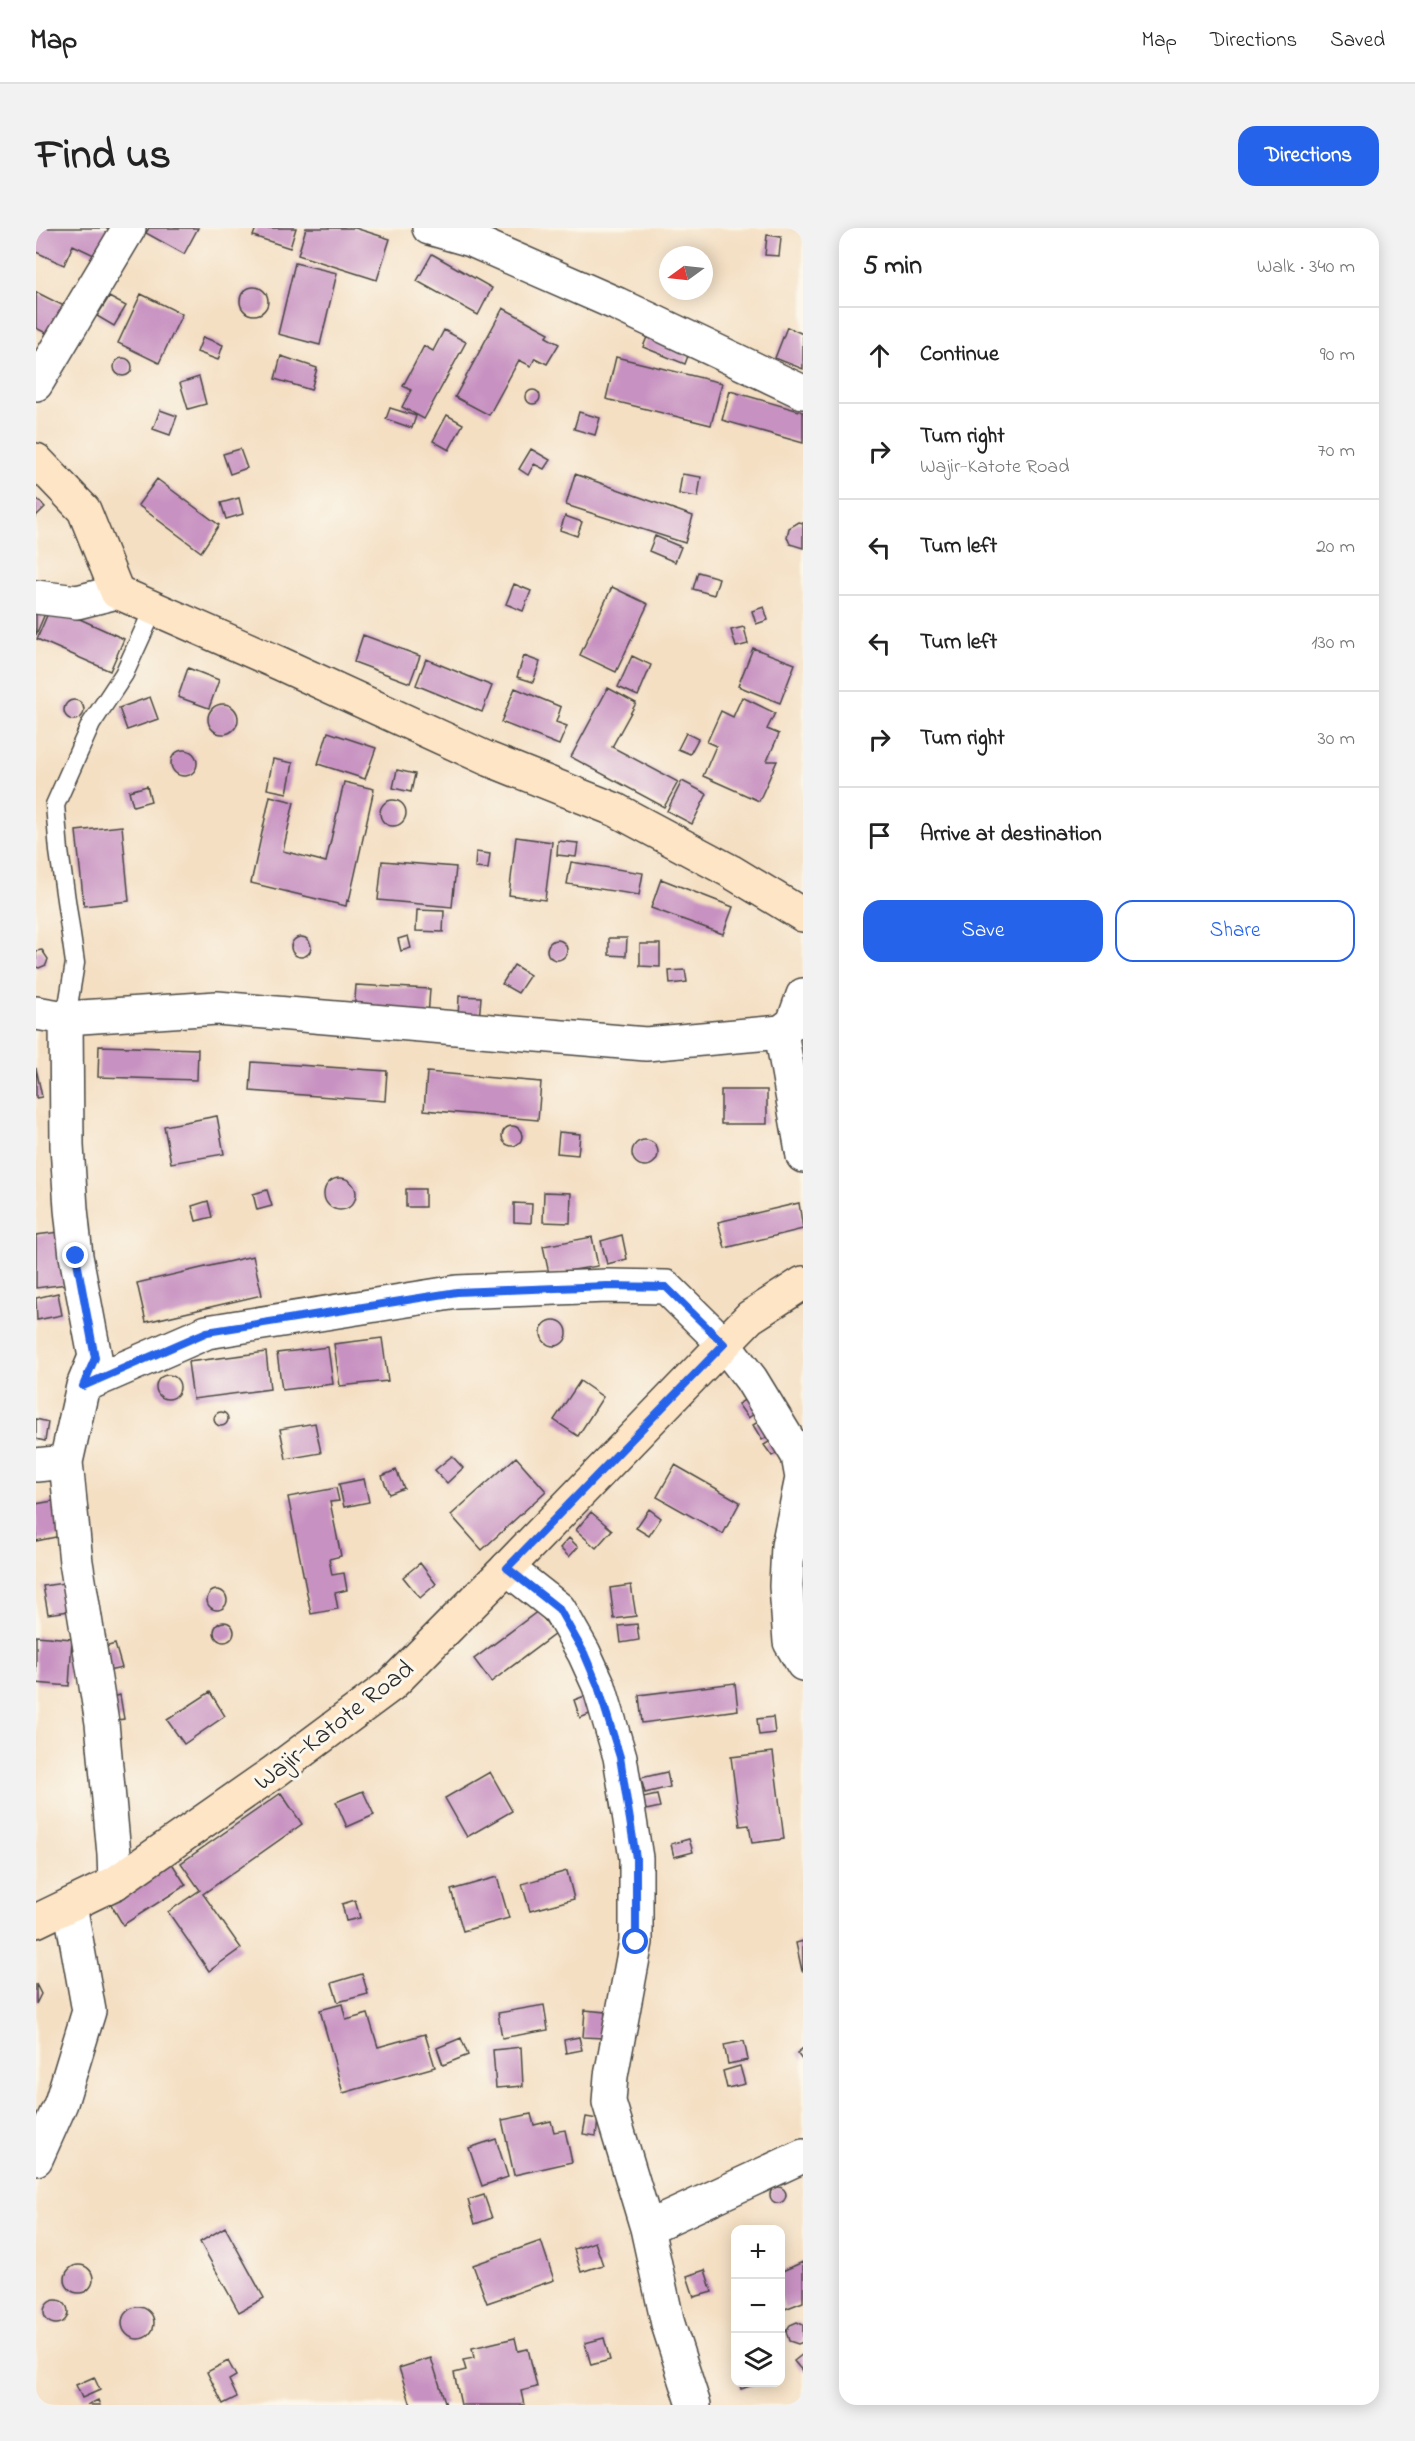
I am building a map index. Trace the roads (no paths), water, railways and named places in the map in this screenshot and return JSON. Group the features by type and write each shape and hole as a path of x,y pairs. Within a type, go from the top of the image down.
{"street":[{"path":"36,384 129,228"},
{"path":"445,230 618,304 803,392"},
{"path":"36,460 84,510 117,592"},
{"path":"36,597 77,602 117,592 488,759 616,810 803,915"},
{"path":"115,1883 102,1723 76,1562 51,1464 95,1358 70,1209 67,1146 51,1016 217,1008 646,1044 781,1032 793,1023 803,996"},
{"path":"781,1032 803,1156"},
{"name":"Wajir-Katote Road","path":"36,1921 115,1883 274,1772 391,1685 750,1317 803,1284"},
{"path":"83,1386 207,1332 457,1292 607,1286 666,1287 724,1344 751,1379 798,1456 802,1478 788,1546 786,1586 790,1642 803,1664"},
{"path":"507,1568 559,1609 584,1653 598,1686 620,1757 636,1858 636,1942 611,2076 609,2102 647,2228 668,2324 694,2405"},
{"path":"36,2159 62,2103 89,2011 70,1905"},
{"path":"647,2228 803,2156"}],"lane":[{"path":"51,1016 75,963 58,851 55,805 91,724 124,674 154,608"}]}
